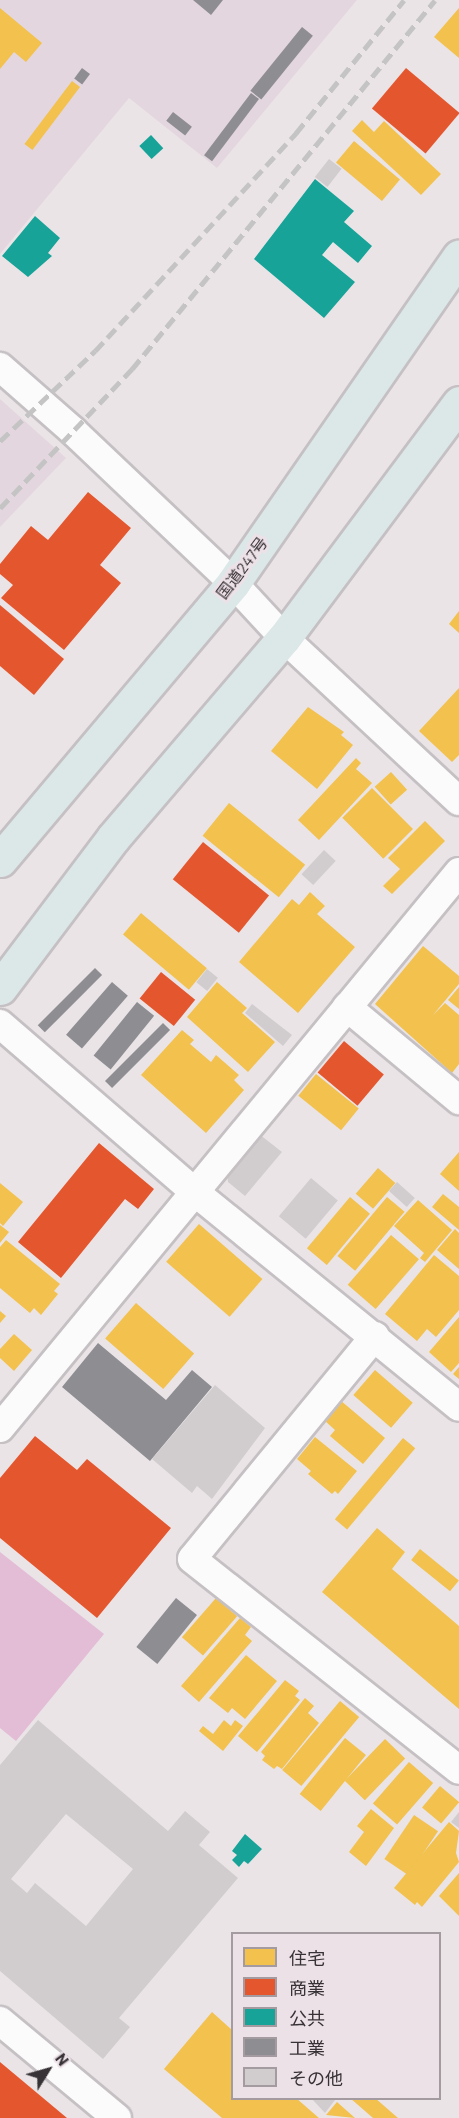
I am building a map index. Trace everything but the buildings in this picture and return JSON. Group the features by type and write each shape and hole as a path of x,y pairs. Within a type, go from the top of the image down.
{"highway":[{"name":"国道247号","path":"0,860 233,583 459,257"},
{"path":"0,988 113,838 284,638 459,403"}],"street":[{"path":"0,367 73,431 233,583 284,638 459,801"},
{"path":"0,1428 459,872"},
{"path":"347,1007 459,1100"},
{"path":"0,1024 196,1193 375,1336 459,1407"},
{"path":"375,1336 192,1559 459,1770"},
{"path":"0,2021 117,2118"}],"shaded area":[{"path":"0,0 357,0 217,168 129,98 0,254"},
{"path":"0,399 66,458 0,527"},
{"path":"0,1552 104,1634 16,1741 0,1728"}],"railway":[{"path":"0,441 95,351 296,133 404,0"},
{"path":"0,508 132,369 435,0"}]}
